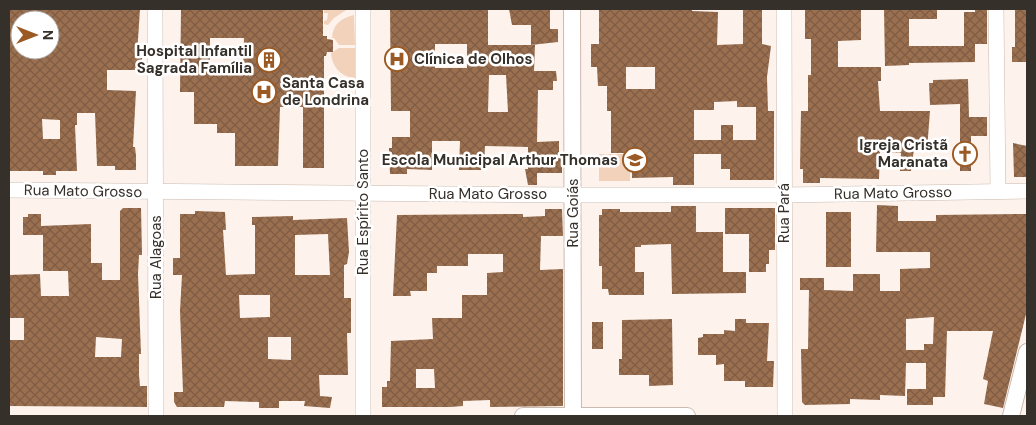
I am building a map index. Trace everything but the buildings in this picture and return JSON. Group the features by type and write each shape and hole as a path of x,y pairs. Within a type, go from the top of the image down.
{"main road":[{"name":"Rua Goiás","path":"572,9 573,416"},
{"path":"1011,416 1027,352"},
{"path":"523,416 687,416"}],"street":[{"name":"Rua Alagoas","path":"155,9 156,416"},
{"name":"Rua Espírito Santo","path":"363,9 363,416"},
{"name":"Rua Pará","path":"784,9 785,416"},
{"path":"996,9 998,191"},
{"name":"Rua Mato Grosso","path":"9,190 573,195 784,195 1027,191"}],"shaded area":[{"path":"324,9 348,9 334,18 328,25 324,24 328,13 324,13"},
{"path":"354,15 355,45 339,45 332,38 336,25 345,18"},
{"path":"339,48 355,48 355,78 345,76 335,67 331,53"},
{"path":"599,154 630,154 630,181 599,181"}],"place":[{"name":"Clínica de Olhos","path":"397,59"},
{"name":"Hospital Infantil Sagrada Família","path":"269,60"},
{"name":"Santa Casa de Londrina","path":"264,92"},
{"name":"Igreja Cristã Maranata","path":"965,154"},
{"name":"Escola Municipal Arthur Thomas","path":"635,160"}]}
